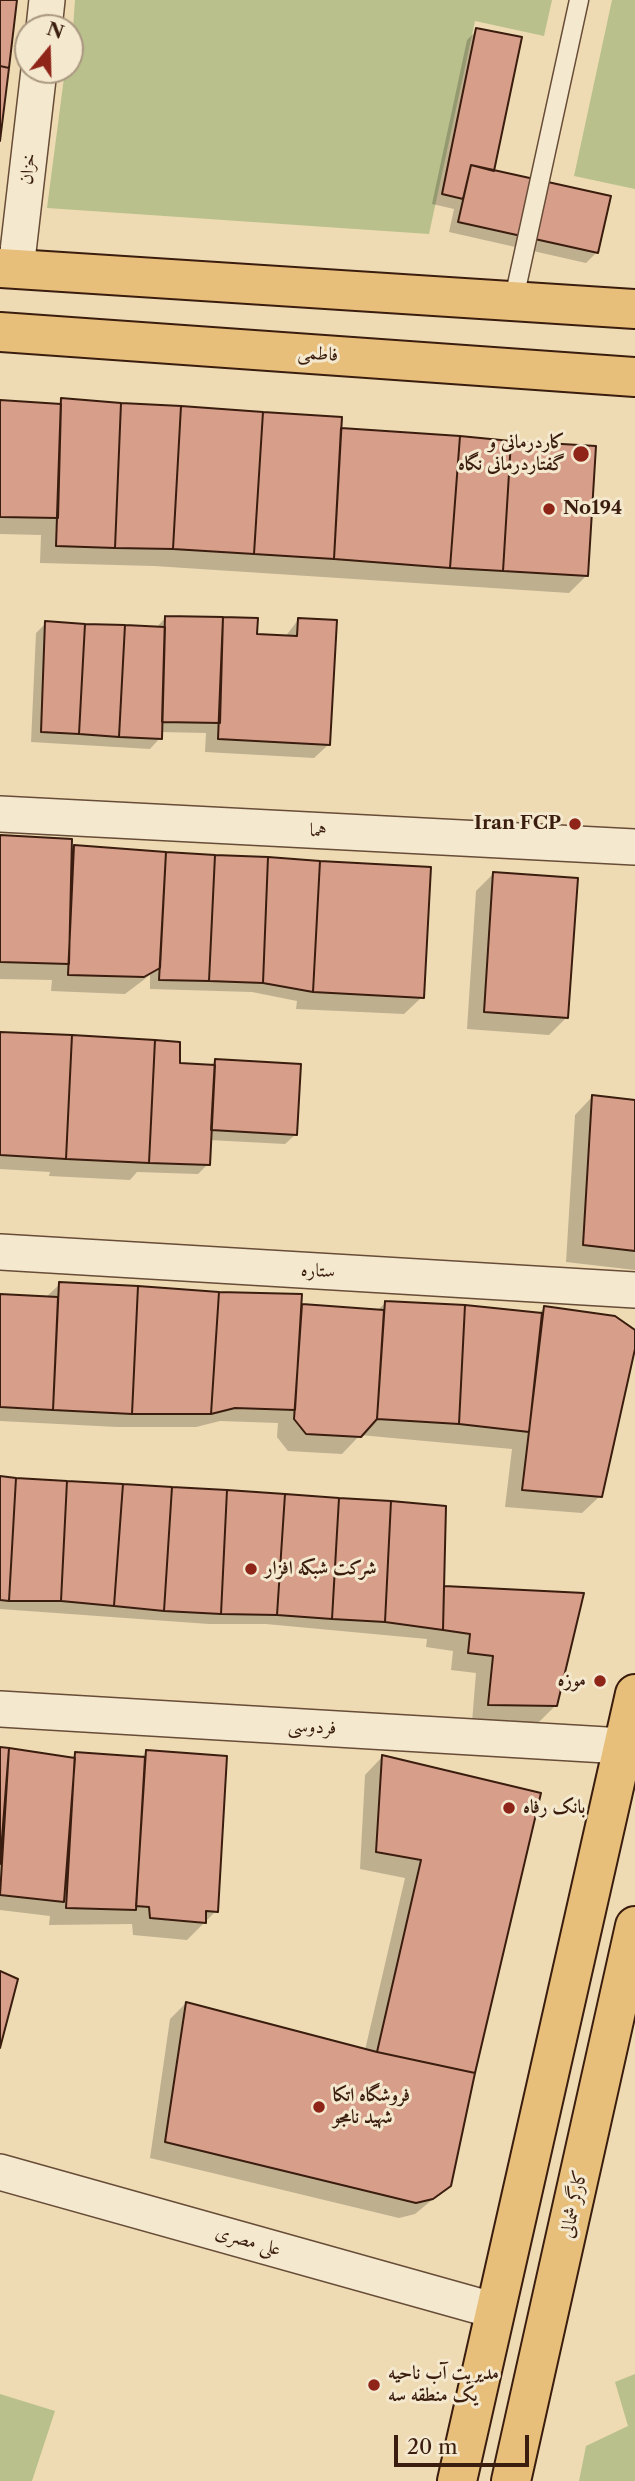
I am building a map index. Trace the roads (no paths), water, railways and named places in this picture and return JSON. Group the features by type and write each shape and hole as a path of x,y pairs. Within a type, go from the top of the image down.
{"main road":[{"path":"8,268 635,309"},
{"name":"فاطمی","path":"0,332 635,377"},
{"path":"457,2481 629,1747 635,1694"},
{"name":"کارگر شمالی","path":"511,2481 635,1926"},
{"path":"496,2311 547,2325"}],"street":[{"name":"خزان","path":"8,268 37,84"},
{"name":"هما","path":"0,814 635,847"},
{"name":"ستاره","path":"0,1252 635,1290"},
{"name":"فردوسی","path":"0,1709 629,1747"},
{"name":"علی مصری","path":"0,2172 496,2311"}],"lane":[{"path":"513,303 579,0"}],"place":[{"name":"کاردرمانی و گفتاردرمانی نگاه","path":"581,454"},
{"name":"No194","path":"549,509"},
{"name":"Iran FCP","path":"575,824"},
{"name":"شرکت شبکه افزار","path":"251,1569"},
{"name":"موزه","path":"600,1681"},
{"name":"بانک رفاه","path":"509,1808"},
{"name":"فروشگاه اتکا شهید نامجو","path":"319,2107"},
{"name":"مدیریت آب ناحیه یک منطقه سه","path":"374,2385"}]}
